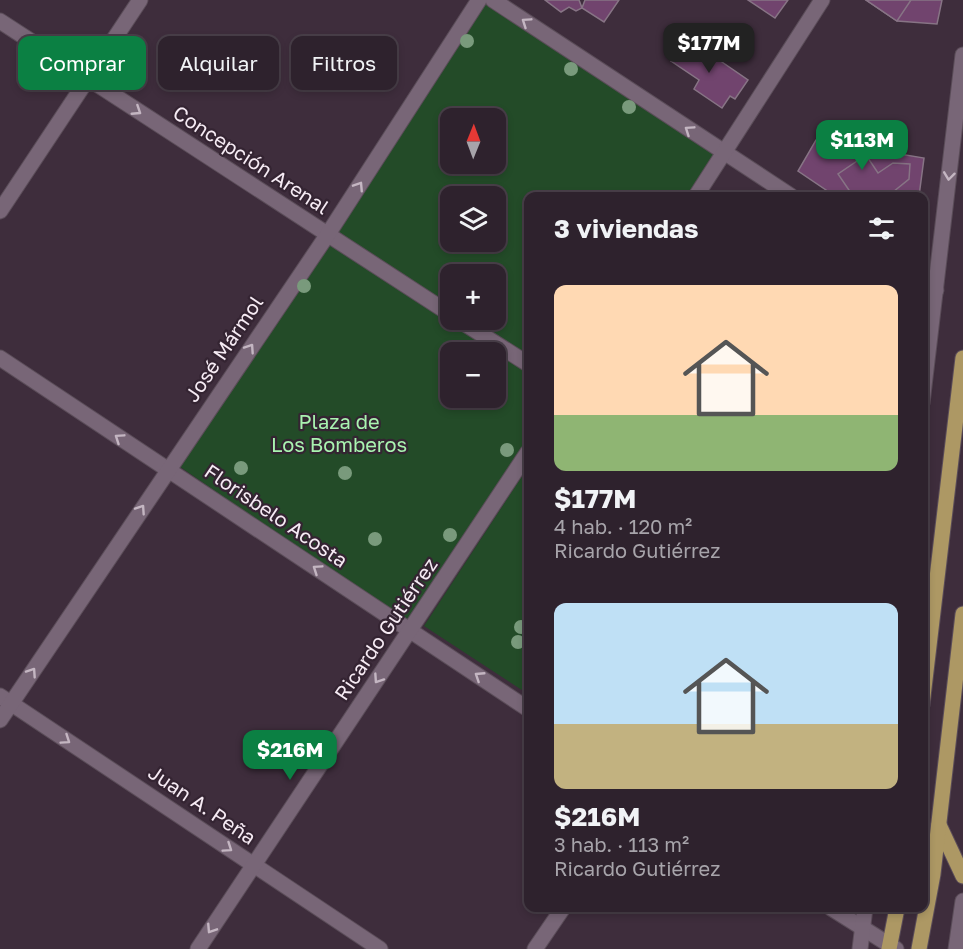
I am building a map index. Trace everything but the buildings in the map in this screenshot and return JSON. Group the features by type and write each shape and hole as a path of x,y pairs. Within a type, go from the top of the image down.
{"main road":[{"path":"928,654 963,358"},
{"path":"928,901 963,614"},
{"path":"939,824 963,876"},
{"path":"892,948 896,912"},
{"path":"919,949 926,912"}],"street":[{"path":"116,36 140,0"},
{"name":"José Mármol","path":"0,720 6,700 168,470 328,234 479,0"},
{"path":"493,0 785,192"},
{"path":"699,192 822,0"},
{"name":"Concepción Arenal","path":"0,21 23,36"},
{"path":"928,306 963,55"},
{"path":"0,211 81,90"},
{"name":"Concepción Arenal","path":"105,90 440,307"},
{"path":"475,330 524,361"},
{"name":"Florisbelo Acosta","path":"0,358 524,705"},
{"name":"Ricardo Gutiérrez","path":"198,949 524,458"},
{"name":"Juan A. Peña","path":"6,700 380,949"},
{"path":"956,949 963,901"},
{"path":"535,949 560,912"},
{"path":"837,912 892,948"},
{"path":"860,949 865,912"}],"green space":[{"name":"Plaza de Los Bomberos","path":"483,2 718,155 693,192 524,192 524,446 407,624 176,464"},
{"path":"524,473 524,691 424,626"}]}
